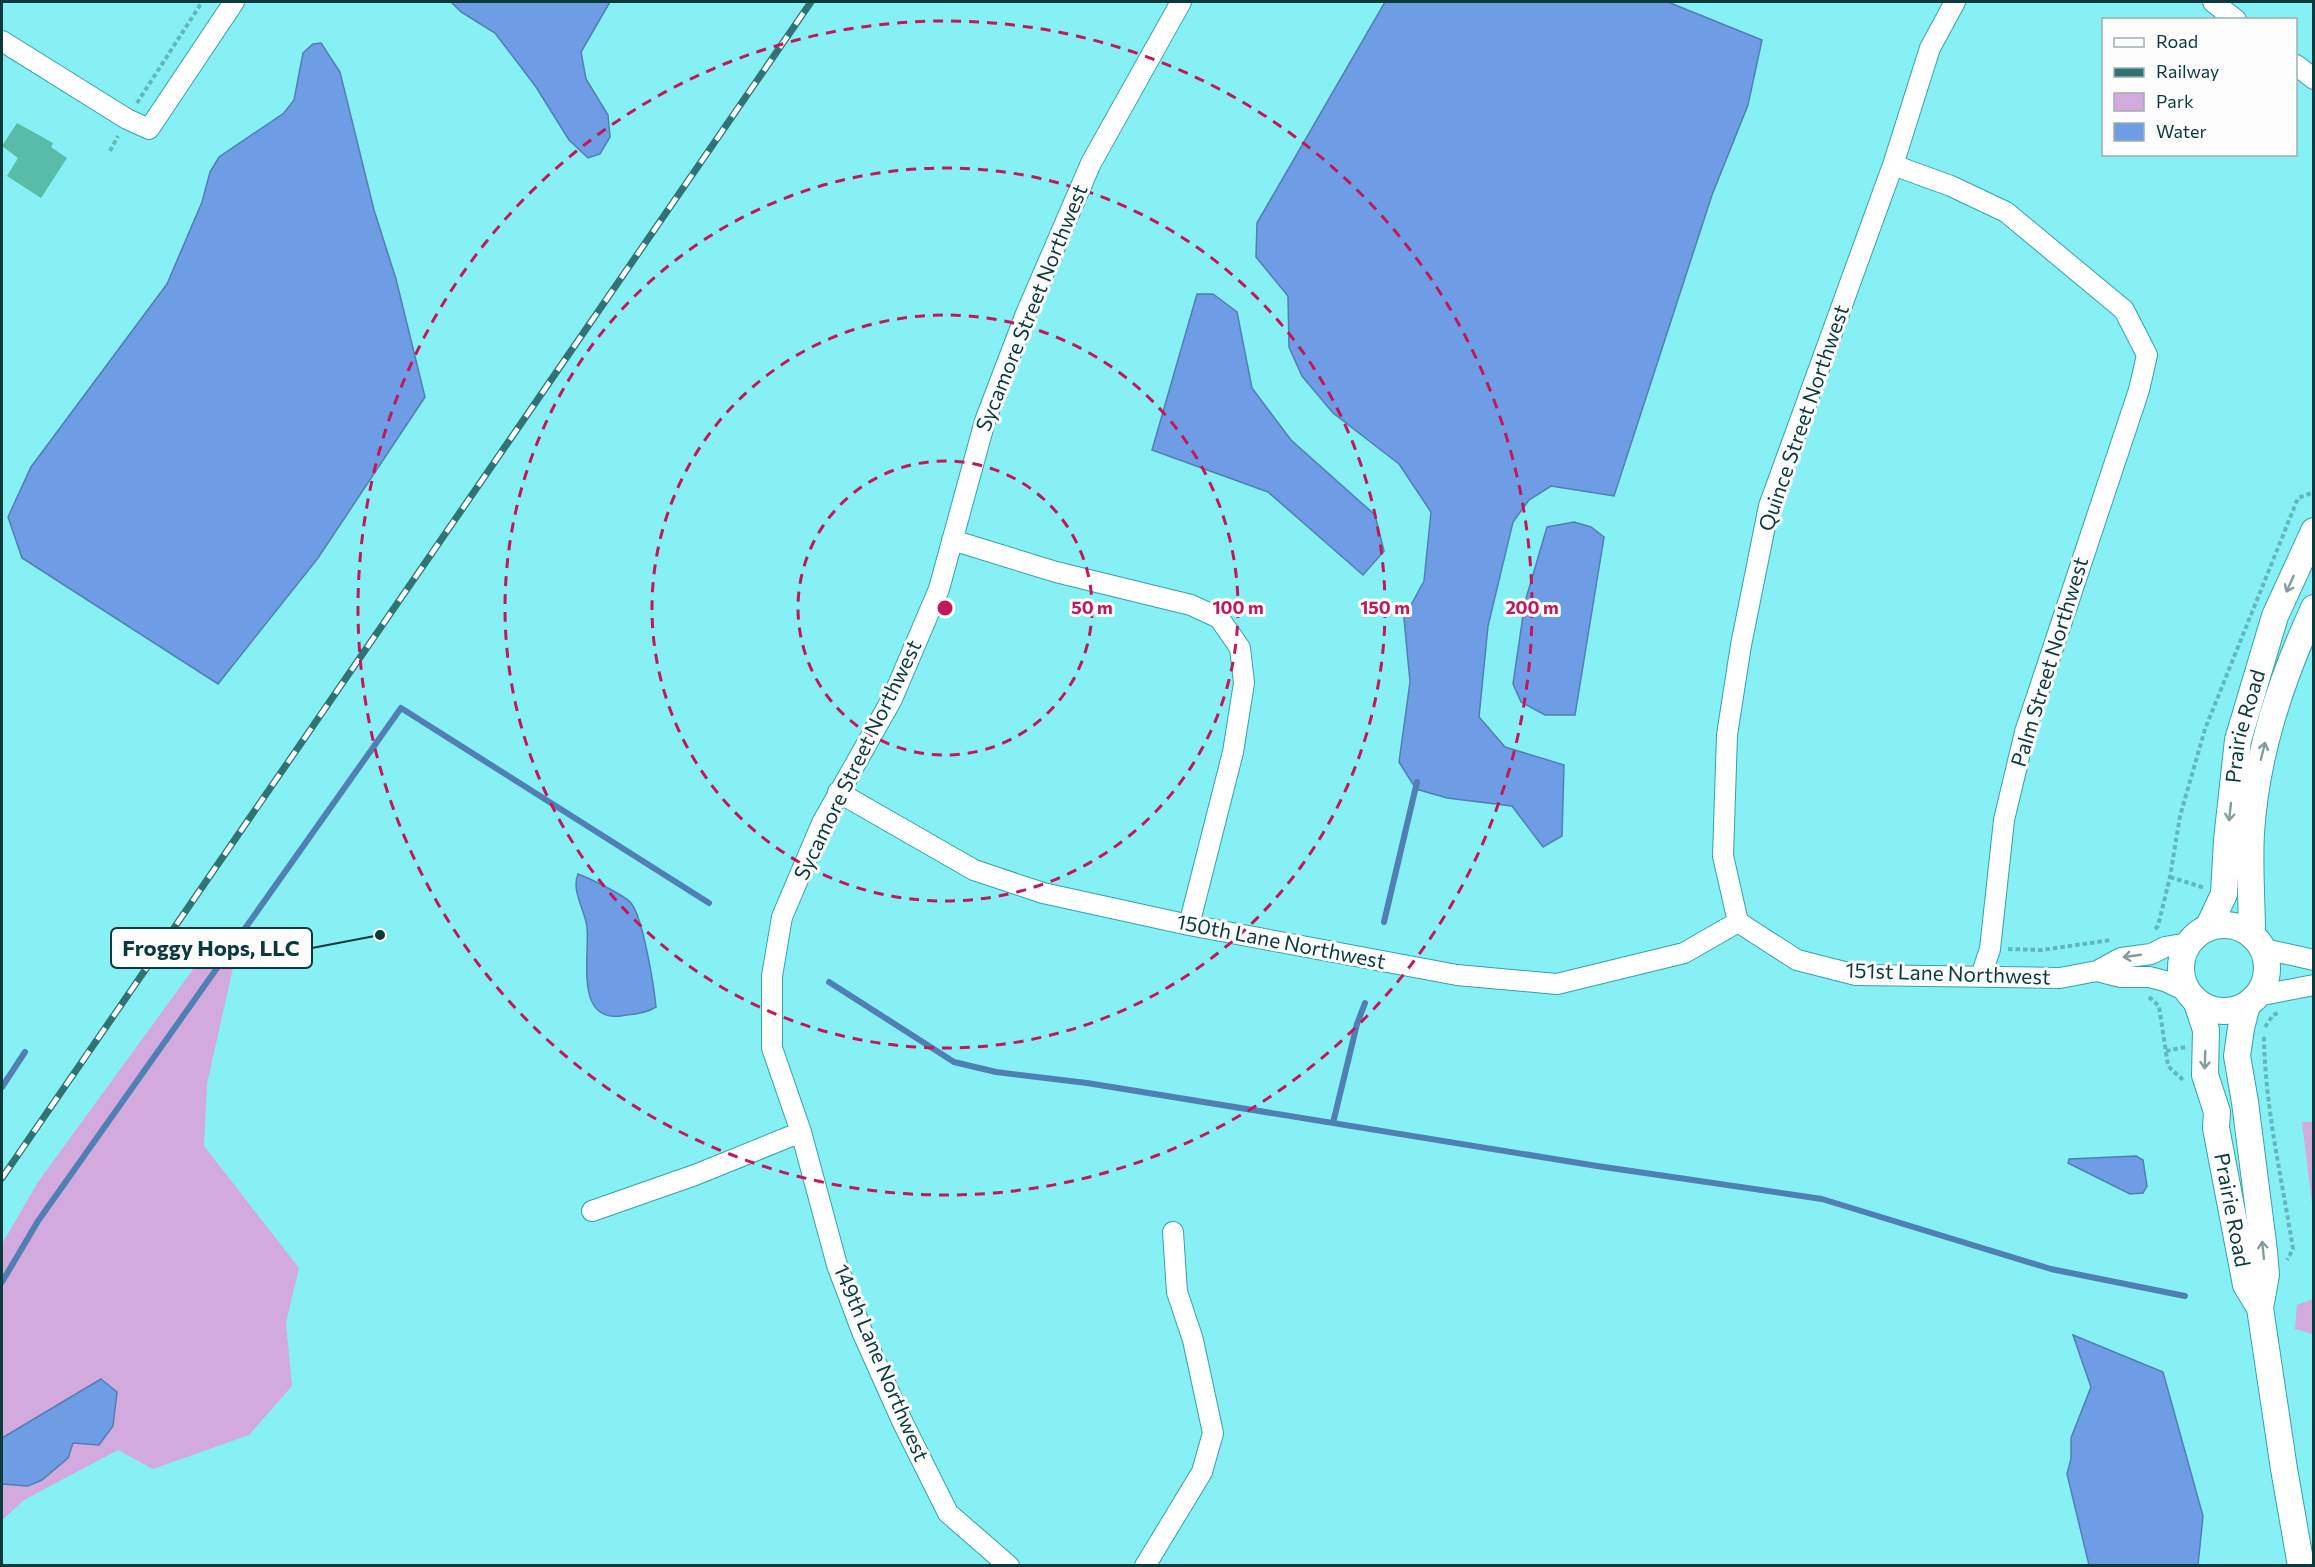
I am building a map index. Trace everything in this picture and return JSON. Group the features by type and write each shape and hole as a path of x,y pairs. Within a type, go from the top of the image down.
{"street":[{"path":"2,41 127,119 149,129 234,2"},
{"name":"Sycamore Street Northwest","path":"801,1132 772,1048 772,976 783,917 822,823 892,699 939,590 984,421 1025,316 1091,163 1181,2"},
{"name":"Quince Street Northwest","path":"1738,922 1723,856 1727,735 1746,622 1770,506 1893,165 1930,48 1955,2"},
{"path":"2213,2 2233,18"},
{"path":"2297,67 2313,79"},
{"name":"Palm Street Northwest","path":"1893,165 1951,186 2006,212 2124,310 2147,355 2139,390 2025,732 2004,820 1990,949 1981,976"},
{"name":"Prairie Road","path":"2260,1308 2246,1285 2216,1128 2217,1112 2205,1075 2206,1030 2192,997 2181,979 2180,966 2182,954 2198,935 2224,894 2227,840 2238,740 2275,616 2313,531"},
{"path":"952,540 1056,572 1191,605 1219,618 1239,648 1244,683 1233,752 1189,925"},
{"name":"Prairie Road","path":"2301,1566 2260,1308 2266,1275 2245,1102 2237,1056 2241,1028 2252,1000 2265,983 2268,968 2258,942 2249,896 2251,832 2259,769 2289,662 2313,608"},
{"name":"150th Lane Northwest","path":"838,792 974,870 1043,893 1189,925 1457,975 1557,984 1684,953 1738,922"},
{"name":"151st Lane Northwest","path":"1738,922 1797,960 1856,975 2060,978 2097,971 2121,958 2151,954 2198,935"},
{"path":"2198,935 2231,925 2242,928 2258,942 2313,960"},
{"name":"151st Lane Northwest","path":"2097,971 2121,977 2149,977 2165,981 2192,997"},
{"path":"2192,997 2209,1009 2222,1012 2235,1010 2252,1000 2313,985"},
{"path":"592,1211 695,1175 801,1132"},
{"name":"149th Lane Northwest","path":"801,1132 837,1265 863,1334 902,1421 948,1513 1009,1566"},
{"path":"1145,1566 1202,1472 1213,1434 1193,1340 1177,1292 1173,1232"}],"path":[{"path":"110,151 127,119 202,2"},
{"path":"2152,931 2158,926 2170,878 2180,816 2205,729 2298,498 2313,492"},
{"path":"1990,949 2042,950 2123,939"},
{"path":"2146,995 2159,1006 2168,1066 2184,1081"},
{"path":"2282,1268 2293,1249 2276,1150 2264,1056 2264,1029 2274,1015 2284,1010"}],"green space":[{"path":"221,931 241,932 207,1084 204,1146 299,1268 286,1323 292,1386 249,1435 153,1469 118,1450 24,1500 2,1520 2,1244 38,1182"},
{"path":"2302,1122 2313,1122 2313,1212"},
{"path":"2314,1299 2313,1334 2295,1329 2297,1305"}],"water":[{"path":"451,2 610,2 581,52 586,79 608,115 610,137 600,154 588,158 569,140 536,87 495,33 461,12"},
{"path":"1385,2 1668,2 1762,40 1748,105 1712,195 1614,496 1551,486 1529,500 1513,522 1488,626 1479,717 1505,747 1564,765 1562,836 1543,847 1512,806 1447,798 1416,789 1399,762 1410,682 1404,618 1424,581 1431,512 1399,464 1333,413 1302,376 1289,347 1288,296 1256,257 1257,223"},
{"path":"321,43 340,72 374,210 396,279 425,397 318,558 218,684 22,558 8,517 31,467 167,284 202,202 210,172 219,157 284,113 294,100 303,53 313,44"},
{"path":"1197,294 1213,294 1237,312 1252,388 1291,440 1375,515 1384,551 1363,575 1268,492 1152,450"},
{"path":"1574,522 1591,527 1604,537 1575,715 1545,715 1521,702 1513,684 1525,602 1547,527"},
{"path":"578,874 614,891 631,903 644,937 656,1007 621,1016 606,1015 596,1009 590,998 588,984 587,927 577,894"},
{"path":"2136,1156 2143,1160 2147,1186 2143,1193 2130,1194 2068,1163 2069,1159"},
{"path":"2073,1335 2163,1372 2203,1516 2198,1565 2089,1565 2067,1474 2071,1459 2071,1438 2091,1387"},
{"path":"101,1379 117,1392 113,1426 99,1445 73,1443 68,1458 42,1480 28,1486 2,1484 2,1438"}],"building":[{"path":"17,123 53,143 51,147 67,158 41,198 7,176 18,158 2,146"}],"waterway":[{"path":"2,1282 38,1221 401,708 709,903"},
{"path":"1384,922 1417,782"},
{"path":"829,982 954,1062 996,1072 1087,1083 1597,1166 1822,1199 2051,1269 2185,1296"},
{"path":"1333,1123 1357,1024 1365,1003"},
{"path":"2,1087 25,1052"}],"railway":[{"path":"2,1178 811,2"}],"place":[{"name":"Froggy Hops, LLC","path":"380,935"}]}
